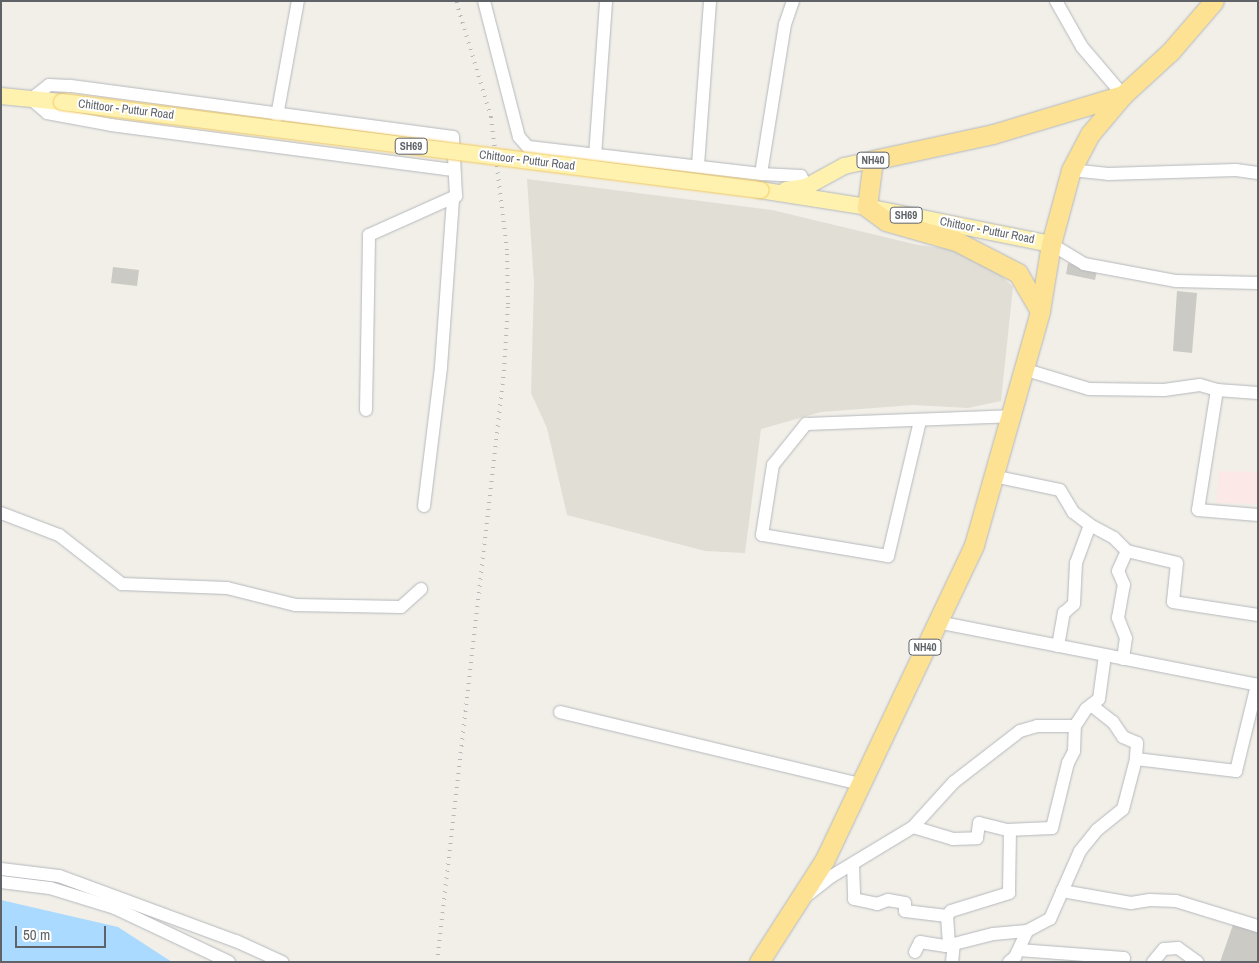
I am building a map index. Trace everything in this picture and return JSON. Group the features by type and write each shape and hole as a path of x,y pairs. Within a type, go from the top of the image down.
{"highway":[{"name":"NH40","path":"759,962 801,900 825,859 974,545 1040,311 1051,244 1071,170 1090,134 1123,95 1170,52 1214,1"},
{"name":"NH40","path":"868,207 873,160 993,134 1123,95"},
{"path":"868,207 886,221 956,241 1018,273 1040,311"}],"main road":[{"name":"Chittoor - Puttur Road","path":"1,96 62,102 766,191 810,193 868,207 1051,244"},
{"path":"810,193 844,166 873,160"}],"street":[{"path":"277,116 298,1"},
{"path":"484,1 519,137 528,147 595,156 698,165 761,174 800,176 810,193"},
{"path":"595,156 606,1"},
{"path":"698,165 710,1"},
{"path":"761,174 785,24 793,1"},
{"path":"1056,1 1082,46 1123,95"},
{"path":"424,506 441,367 453,198 456,196 453,170 453,137 277,116 70,86 50,85 31,99 47,113 111,125 453,170"},
{"path":"1071,170 1108,174 1236,170 1258,173"},
{"path":"366,410 369,235 456,196"},
{"path":"1051,244 1084,264 1176,281 1258,282"},
{"path":"1023,369 1089,389 1164,390 1200,385 1217,390 1258,393"},
{"path":"1217,390 1198,510 1258,514"},
{"path":"920,421 888,556 762,535 773,466 806,424 1010,416"},
{"path":"993,476 1060,490 1066,504 1090,526 1114,538 1127,551 1178,564 1173,602 1258,615"},
{"path":"1,513 60,536 122,584 227,588 294,604 391,607 401,607 421,589"},
{"path":"1058,646 1064,613 1074,604 1076,563 1090,526"},
{"path":"1123,658 1126,638 1118,618 1124,584 1118,571 1127,551"},
{"path":"937,622 1258,685 1236,771 1136,759"},
{"path":"912,827 953,839 977,838 979,823 1010,830 1052,828 1068,763 1074,751 1075,726 1091,705 1099,699 1105,655"},
{"path":"915,952 920,942 952,944 993,934 1027,931 1050,919 1080,851 1097,830 1123,809 1136,759 1137,743 1123,737 1113,722 1091,705"},
{"path":"560,712 861,784"},
{"path":"801,900 853,864 912,827 954,782 1020,732 1038,726 1075,726"},
{"path":"952,962 952,944 947,916 951,911 1009,893 1010,830"},
{"path":"853,864 854,899 877,904 888,900 905,903 905,911 947,916"},
{"path":"1,869 59,876 236,941 282,962"},
{"path":"1,882 50,888 114,908 228,962"},
{"path":"1062,891 1131,903 1150,900 1176,901 1258,926"},
{"path":"1009,962 1019,950 1027,931"},
{"path":"1153,962 1164,949 1178,948 1197,962"},
{"path":"1019,950 1124,958 1123,962"}],"shaded area":[{"path":"527,179 772,210 918,245 977,252 1013,287 1001,401 968,408 913,405 821,412 761,429 745,553 705,551 567,515 547,428 531,393 534,283"},
{"path":"1219,471 1258,472 1258,504 1216,503"}],"water":[{"path":"1,900 118,927 172,962 1,962"}],"building":[{"path":"1068,263 1097,270 1095,280 1066,274"},
{"path":"113,267 139,270 137,286 111,283"},
{"path":"1177,291 1197,293 1192,353 1173,351"},
{"path":"1235,919 1258,927 1258,962 1220,962"}],"railway":[{"path":"437,962 504,371 508,304 507,250 491,117 456,1"}]}
